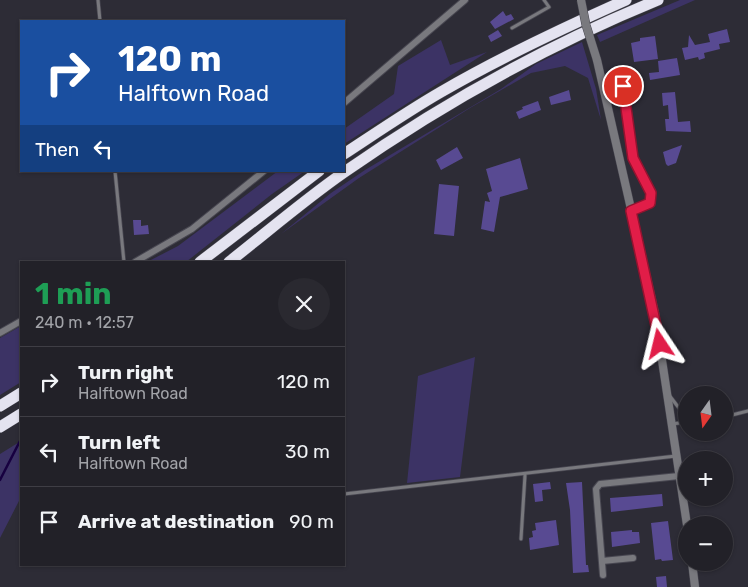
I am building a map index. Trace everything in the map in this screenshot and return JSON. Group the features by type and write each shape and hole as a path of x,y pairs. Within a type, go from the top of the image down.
{"highway":[{"path":"345,153 441,92 503,58 626,0"},
{"path":"230,261 342,174 458,100 576,37 658,0"},
{"path":"201,261 318,172"},
{"path":"0,406 20,394"},
{"path":"0,427 20,415"}],"street":[{"path":"345,102 465,0"},
{"path":"581,0 586,25 597,60 655,314 678,469"},
{"path":"623,86 633,158 652,198 645,206 631,211"},
{"path":"137,261 192,229 263,172"},
{"path":"0,333 20,322"},
{"path":"603,575 596,490 600,484 678,476"},
{"path":"602,561 634,558"},
{"path":"693,571 695,587"}],"lane":[{"path":"98,0 100,20"},
{"path":"512,28 549,7 544,0"},
{"path":"115,172 124,261"},
{"path":"668,393 678,407"},
{"path":"733,415 748,411"},
{"path":"671,424 678,423"},
{"path":"345,494 525,475 676,456"},
{"path":"521,539 525,475"}],"shaded area":[{"path":"680,0 695,0 600,42 597,35"},
{"path":"441,40 450,65 487,52 345,143 345,128 394,94 398,66"},
{"path":"582,42 596,89 601,120 588,78 565,66 531,73 470,108 359,178 281,234 331,193 365,170 501,89 536,64"},
{"path":"277,172 304,172 272,194 187,261 149,261 178,246"},
{"path":"20,327 20,383 0,395 0,338"},
{"path":"475,357 460,477 407,483 418,376"},
{"path":"20,442 20,499 0,538 0,454"}],"building":[{"path":"503,11 506,16 511,14 514,19 495,29 490,22"},
{"path":"727,29 730,42 719,44 720,49 704,53 705,58 699,60 698,57 685,60 682,48 688,47 689,35 695,45 710,42 708,34"},
{"path":"498,30 502,36 491,42 488,36"},
{"path":"655,36 658,59 634,62 631,43 640,41 640,38"},
{"path":"677,58 680,75 650,80 649,73 659,72 658,61"},
{"path":"569,90 571,100 551,105 549,97"},
{"path":"675,92 678,122 690,121 691,132 666,131 665,119 669,119 668,105 663,106 662,93"},
{"path":"538,101 541,110 519,119 516,112 523,109 522,107"},
{"path":"682,145 676,163 668,166 663,152"},
{"path":"457,147 463,158 441,170 436,160"},
{"path":"520,158 528,189 500,197 494,232 481,229 485,201 490,202 487,193 492,191 486,169"},
{"path":"439,184 459,186 454,236 434,234"},
{"path":"133,220 141,220 141,226 148,225 149,234 134,235"},
{"path":"550,482 551,489 542,490 543,501 535,502 533,484"},
{"path":"582,482 586,565 588,565 589,572 573,573 570,510 566,483"},
{"path":"662,494 663,506 611,512 610,498"},
{"path":"556,520 559,545 530,550 529,538 533,537 532,531 536,530 535,523"},
{"path":"668,521 673,560 655,560 651,523"},
{"path":"632,530 632,532 639,532 640,543 612,547 611,532"},
{"path":"666,576 667,587 657,587 656,577"}],"waterway":[{"path":"0,480 20,441"}],"route":[{"path":"623,86 633,158 637,169 649,188 652,198 650,203 631,211 655,314 660,344"}]}
